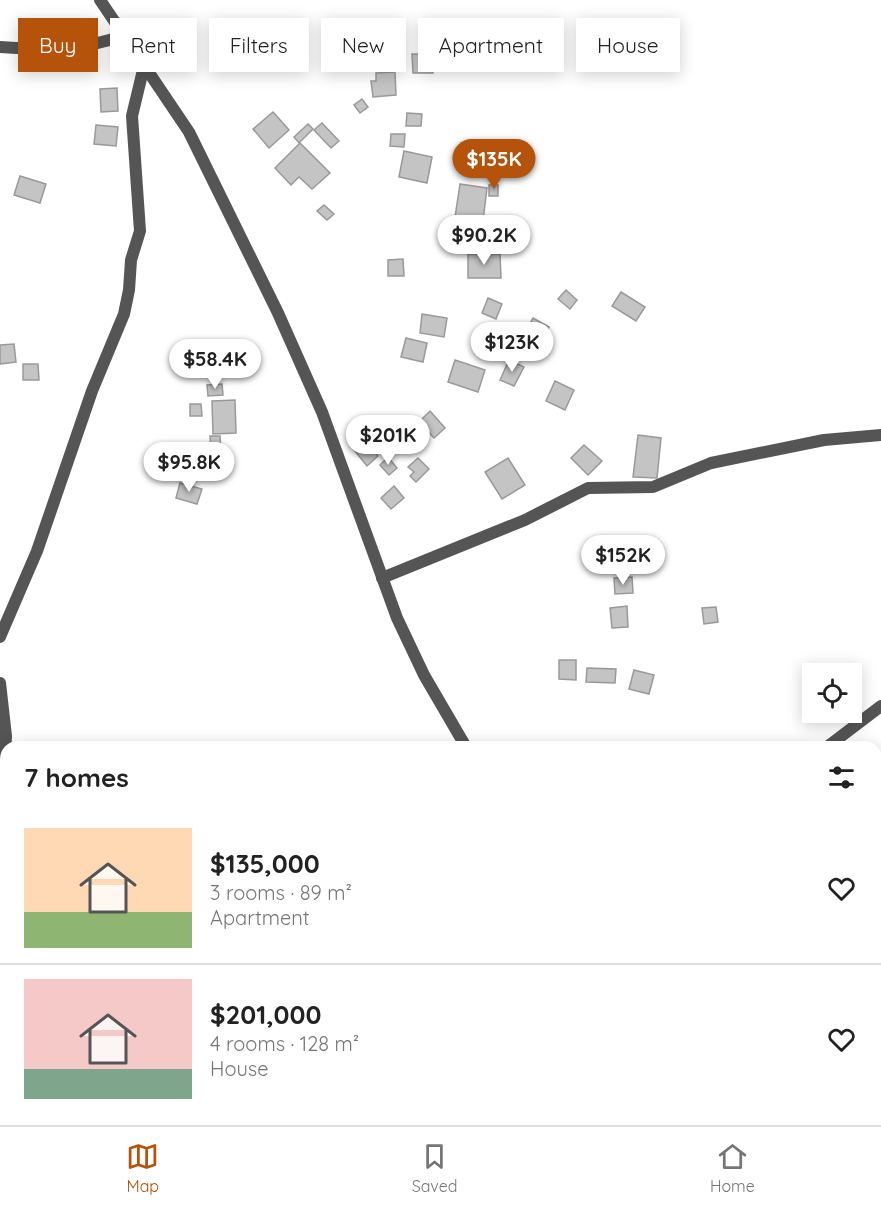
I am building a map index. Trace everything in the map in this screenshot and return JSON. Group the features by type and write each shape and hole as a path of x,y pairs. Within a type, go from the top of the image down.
{"street":[{"path":"100,0 112,18"},
{"path":"0,47 56,50 80,48 110,39"},
{"path":"0,637 37,551 92,391 120,329 127,304 131,260 140,227 132,116 143,72"},
{"path":"148,72 189,132 278,313 322,412 382,578 409,645 463,741"},
{"path":"382,578 525,520 588,488 653,487 711,463 824,440 881,435"},
{"path":"0,683 6,741"},
{"path":"835,741 881,706"}],"building":[{"path":"412,54 418,54 418,72 433,72 433,73 413,73"},
{"path":"395,72 396,95 373,97 371,81 376,81 376,73"},
{"path":"117,88 118,111 101,112 100,89"},
{"path":"362,99 368,107 360,113 354,105"},
{"path":"273,112 289,130 269,148 253,129"},
{"path":"407,113 422,114 421,126 406,126"},
{"path":"322,123 339,141 331,148 314,130"},
{"path":"308,124 313,129 299,143 294,137"},
{"path":"96,125 118,127 116,146 94,144"},
{"path":"391,134 405,134 404,147 390,146"},
{"path":"300,143 330,173 312,189 299,177 291,185 275,168"},
{"path":"404,151 432,157 427,183 399,177"},
{"path":"469,161 485,162 485,171 468,171"},
{"path":"20,176 46,184 40,203 14,195"},
{"path":"460,184 487,188 483,221 455,217"},
{"path":"489,185 498,185 498,196 489,196"},
{"path":"324,205 334,214 327,220 317,211"},
{"path":"468,254 500,254 501,278 468,278"},
{"path":"403,259 404,276 388,276 388,260"},
{"path":"566,290 577,300 570,309 558,299"},
{"path":"621,292 645,307 636,321 612,306"},
{"path":"488,298 502,304 496,319 482,313"},
{"path":"422,314 447,318 444,337 420,333"},
{"path":"533,318 549,327 542,341 525,332"},
{"path":"406,338 427,343 423,362 401,357"},
{"path":"501,343 510,344 509,356 500,355"},
{"path":"14,344 16,362 0,364 0,345"},
{"path":"455,360 485,370 478,392 448,382"},
{"path":"509,360 524,367 514,386 500,380"},
{"path":"23,364 38,364 39,380 23,380"},
{"path":"555,381 574,390 565,410 546,401"},
{"path":"222,384 223,395 208,396 207,385"},
{"path":"235,400 236,433 213,434 212,401"},
{"path":"190,404 201,404 202,416 190,416"},
{"path":"430,411 445,428 434,438 419,422"},
{"path":"402,434 409,442 398,451 391,443"},
{"path":"638,435 661,438 657,478 633,477"},
{"path":"210,436 220,436 221,452 211,452"},
{"path":"362,437 378,456 367,466 351,446"},
{"path":"584,445 602,461 588,475 571,458"},
{"path":"388,457 397,468 389,475 380,465"},
{"path":"418,458 429,469 416,482 410,476 414,472 408,467"},
{"path":"508,458 525,485 502,499 485,472"},
{"path":"180,483 202,489 197,504 176,498"},
{"path":"394,486 404,498 391,509 381,498"},
{"path":"632,577 633,593 615,594 614,578"},
{"path":"627,606 628,627 612,628 610,608"},
{"path":"716,607 718,622 704,624 702,608"},
{"path":"559,660 576,660 576,680 559,679"},
{"path":"587,668 616,669 615,683 586,682"},
{"path":"634,670 654,675 649,694 629,689"}]}
